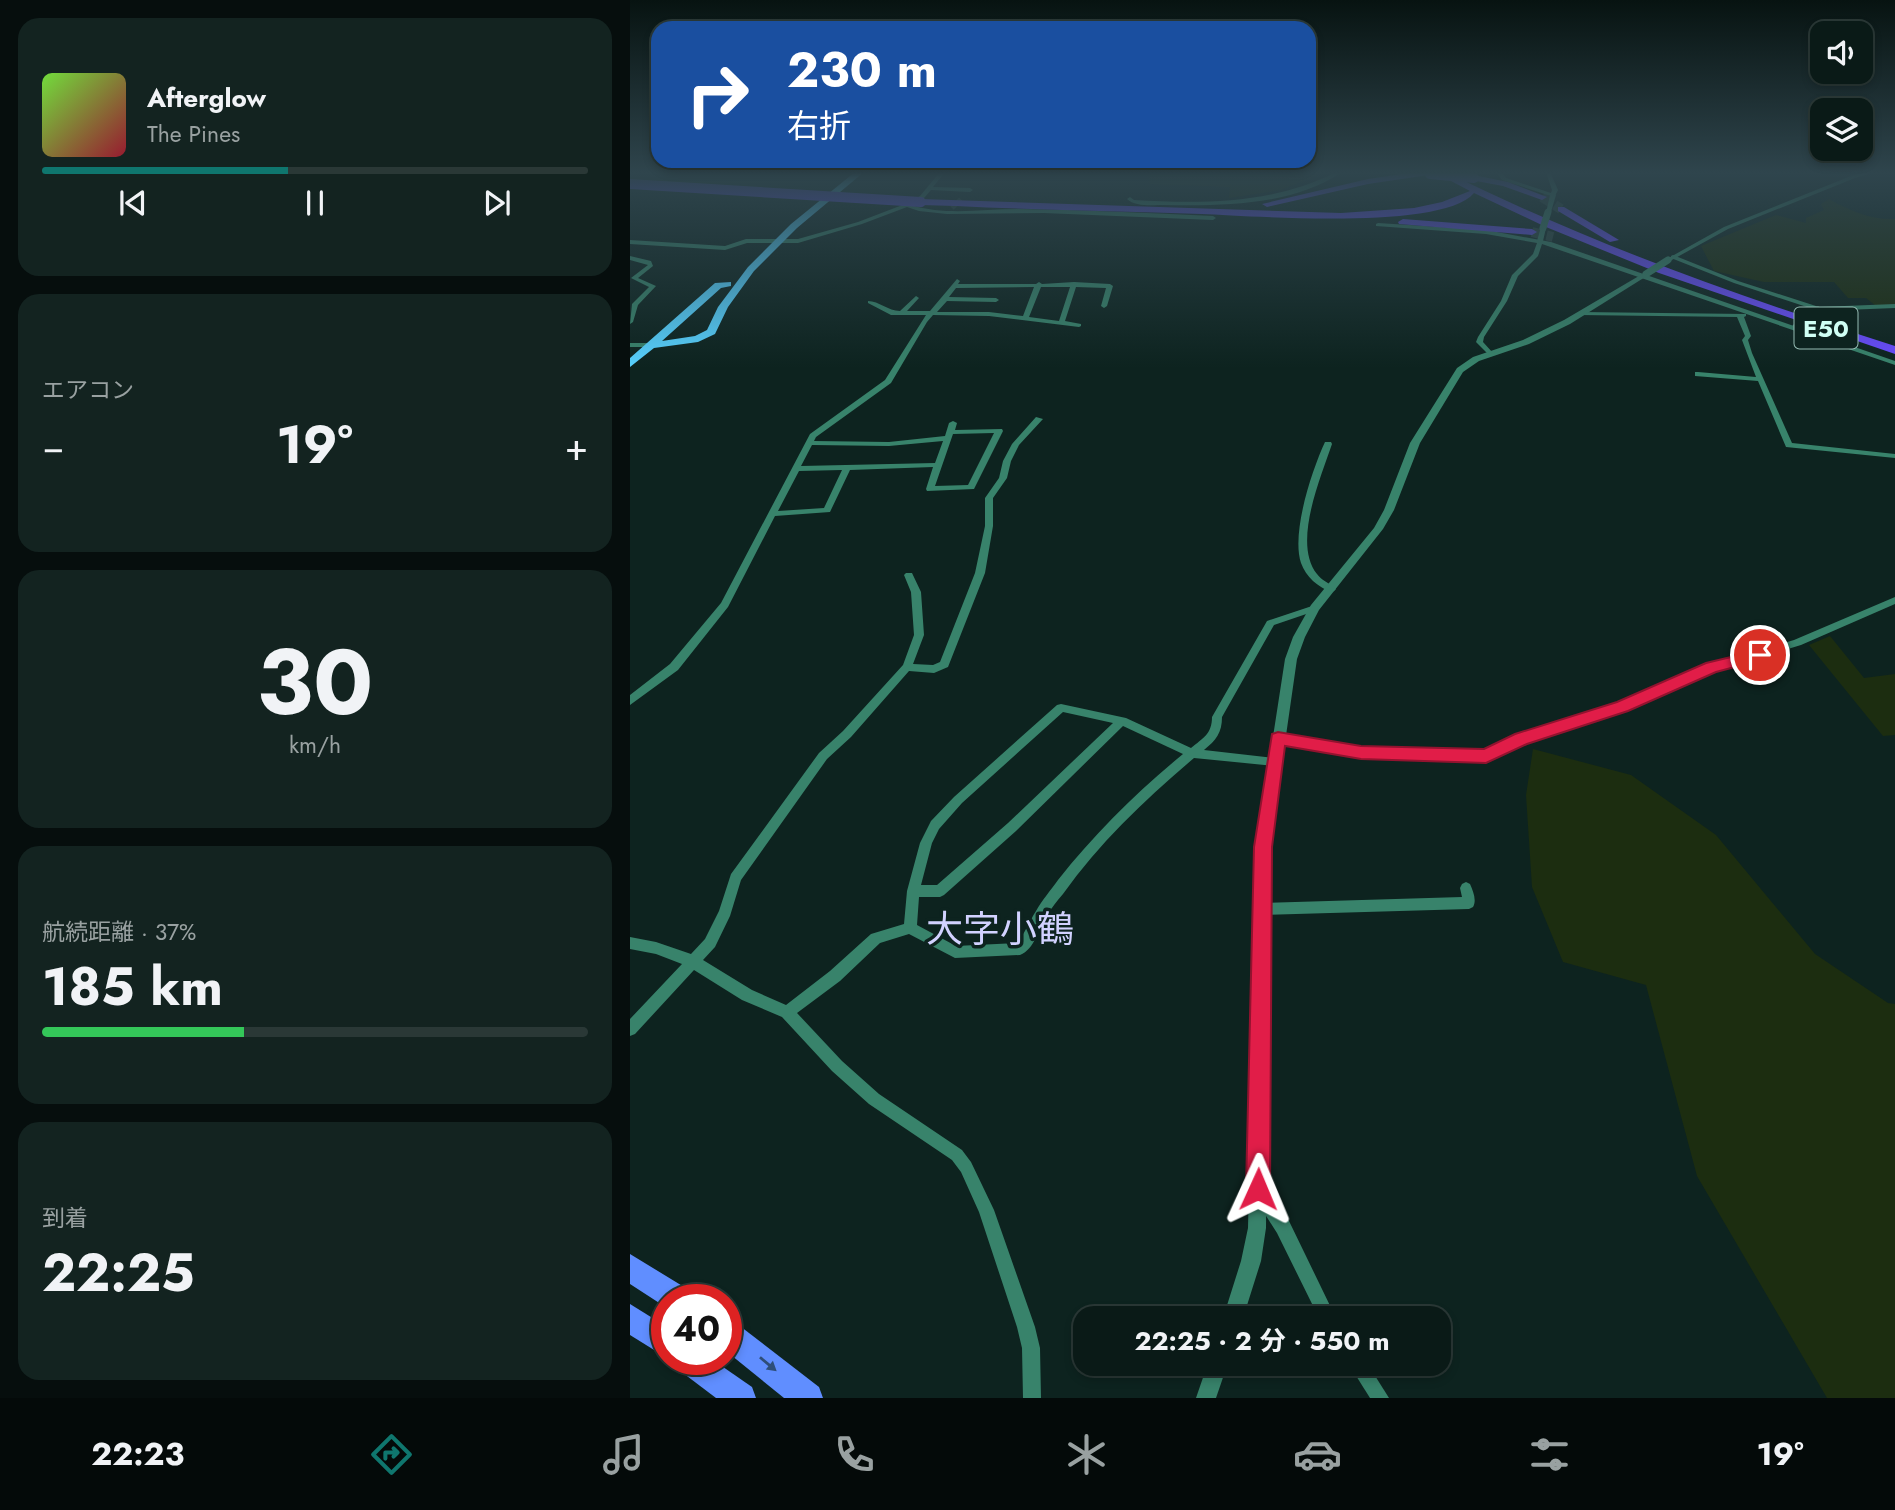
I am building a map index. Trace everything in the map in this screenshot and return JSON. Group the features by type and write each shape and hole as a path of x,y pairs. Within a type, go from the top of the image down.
{"highway":[{"path":"1554,237 1754,310"},
{"name":"E50","path":"1577,237 1754,310 1895,350"},
{"name":"E50","path":"1593,237 1795,312 1895,345"},
{"path":"1609,237 1795,312"},
{"path":"630,1268 654,1284"},
{"path":"630,1318 651,1333"},
{"path":"742,1346 808,1398"},
{"path":"710,1375 741,1398"}],"main road":[{"path":"698,339 729,285 777,237"},
{"path":"652,345 698,339 711,332 735,289 778,237"},
{"path":"630,364 718,285 729,285"}],"street":[{"path":"630,242 725,247 738,242 815,237"},
{"path":"1517,237 1540,241 1754,310 1795,328 1895,363"},
{"path":"1490,353 1479,342 1481,337 1504,301 1515,275 1536,255 1541,237"},
{"path":"1237,1306 1251,1261 1257,1228 1263,847 1291,659 1299,637 1315,608 1389,510 1415,443 1455,375 1470,362 1526,342 1581,314 1709,237"},
{"path":"630,257 649,243"},
{"path":"630,257 649,262 651,265 634,278 653,286 635,304 630,322"},
{"path":"1671,258 1818,309 1895,306"},
{"path":"630,701 674,667 718,614 809,443 823,427 888,381 924,321 955,284 1002,287 1039,284 1110,286 1104,306"},
{"path":"1025,318 1039,284"},
{"path":"1061,323 1074,284"},
{"path":"989,314 1002,287"},
{"path":"877,306 888,297"},
{"path":"902,313 916,299"},
{"path":"945,299 996,300"},
{"path":"870,302 891,313 989,314 1079,325"},
{"path":"1795,328 1818,309"},
{"path":"1581,314 1740,316 1754,310"},
{"path":"1740,316 1748,336 1745,340 1749,353 1789,444 1895,456"},
{"path":"630,345 652,345"},
{"path":"1698,374 1760,379"},
{"path":"907,667 934,669 944,664 980,573 989,526 989,498 1003,478 1007,461 1016,444 1039,419"},
{"path":"809,443 888,444 949,435 999,431 971,487 930,489 936,465 949,435 953,423"},
{"path":"1328,444 1309,502 1301,544 1313,575 1321,585 1331,589"},
{"path":"797,469 936,465"},
{"path":"773,514 827,510 847,468"},
{"path":"630,1029 694,962 718,930 734,878 822,756 847,734 907,667 919,635 916,592 909,575"},
{"path":"1278,739 1361,752 1486,756 1521,739 1623,706 1712,667 1797,643 1895,600"},
{"path":"787,1012 835,976 876,938 910,928 955,952 1020,949 1029,938 1041,913 1108,830 1217,727 1217,717 1270,623 1315,608"},
{"path":"910,928 913,891 926,843 935,825 958,800 1060,708 1122,721 1192,753 1275,762"},
{"path":"913,891 940,891 1012,827 1122,721"},
{"path":"1261,909 1469,903 1466,888"},
{"path":"630,943 656,948 694,962 747,995 787,1012 836,1066 874,1099 957,1155 966,1167 986,1210 1026,1327 1031,1348 1032,1398"},
{"path":"1258,1189 1283,1227 1322,1306"},
{"path":"1206,1398 1214,1376"},
{"path":"1366,1376 1380,1398"}],"green space":[{"path":"1722,237 1895,237 1895,304 1876,306 1866,298 1848,298 1834,282 1764,282 1714,271 1701,246"},
{"path":"1830,636 1864,678 1895,674 1895,735 1883,736 1809,645"},
{"path":"1533,749 1631,775 1716,835 1815,954 1888,1003 1895,1004 1895,1398 1827,1398 1697,1176 1646,985 1563,962 1532,887 1526,795"}],"district":[{"name":"大字小鶴","path":"1000,929"}],"route":[{"path":"1258,1189 1263,847 1278,739 1385,754 1486,756 1521,739 1623,706 1712,667 1760,655"}]}
